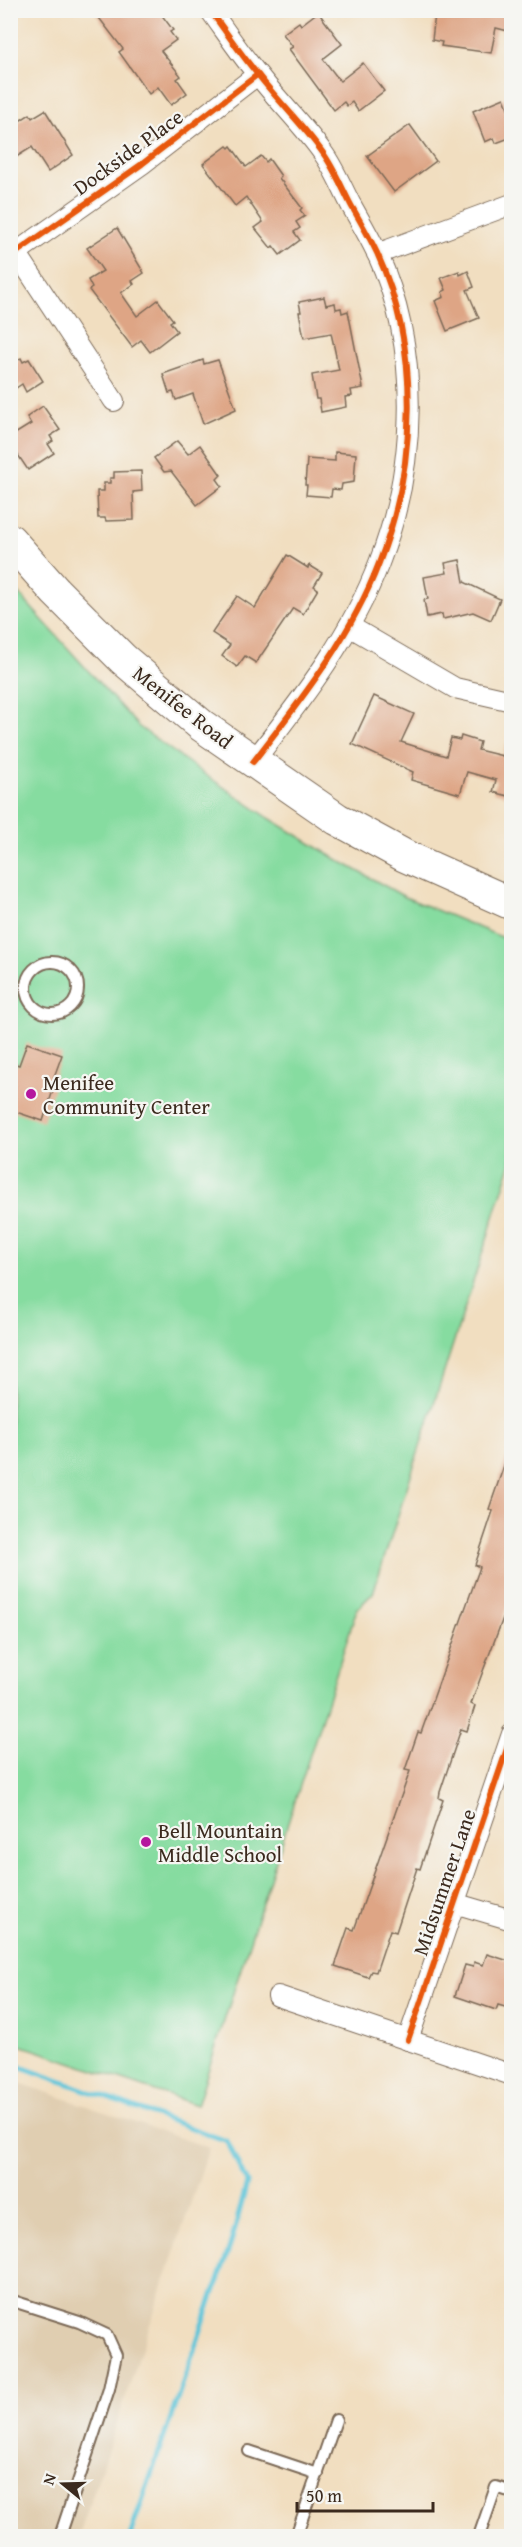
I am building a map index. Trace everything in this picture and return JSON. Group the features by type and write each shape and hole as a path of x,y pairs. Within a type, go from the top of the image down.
{"main road":[{"name":"Menifee Road","path":"10,540 55,591 123,659 180,708 253,762 337,819 405,856 512,904"}],"street":[{"path":"210,10 257,75 323,153 377,254 393,300 404,348 409,416 406,458 392,526 379,565 331,657 253,762"},
{"name":"Dockside Place","path":"14,247 142,164 257,75"},
{"path":"377,254 512,204"},
{"path":"14,247 114,401"},
{"path":"349,626 455,688 512,701"},
{"name":"Midsummer Lane","path":"408,2040 512,1734"},
{"path":"454,1904 512,1920"},
{"path":"278,1996 512,2075"}],"lane":[{"path":"51,961 68,966 77,979 78,988 73,1003 60,1013 52,1014 35,1008 26,993 29,975 42,963 51,961"},
{"path":"10,2300 79,2322 107,2335 116,2355 109,2389 60,2536"},
{"path":"296,2536 336,2420"},
{"path":"249,2451 318,2474"},
{"path":"479,2536 496,2487 512,2492"}],"shaded area":[{"path":"11,2080 209,2148 79,2536 11,2536"}],"green space":[{"path":"10,584 138,726 200,771 269,818 405,897 511,941 511,1164 373,1593 357,1609 197,2105 11,2042"}],"building":[{"path":"93,10 158,10 173,30 170,32 176,40 161,51 181,76 177,79 187,93 171,105 158,87 149,94 119,52 123,49"},
{"path":"453,10 512,10 512,13 508,31 496,28 491,53 441,46 442,42 432,40 435,14 452,16"},
{"path":"318,12 342,44 323,59 340,81 363,63 384,91 358,111 352,102 347,106 344,102 334,110 289,49 293,47 283,34 299,22 301,25"},
{"path":"504,98 512,118 512,137 496,143 494,138 485,142 473,111"},
{"path":"45,110 73,155 48,172 32,147 10,161 10,127 30,114 32,118"},
{"path":"410,125 436,161 394,192 367,156"},
{"path":"227,146 229,148 231,146 246,167 261,156 266,162 269,159 281,176 279,178 302,208 300,210 305,216 296,222 300,228 294,232 300,240 280,255 273,246 271,248 255,228 263,222 246,197 235,206 203,164"},
{"path":"117,228 144,273 132,281 134,284 121,293 137,316 158,300 173,320 170,322 177,331 150,352 141,340 132,347 89,290 92,288 88,280 103,271 87,248"},
{"path":"459,271 460,275 468,271 474,287 467,290 479,318 447,331 435,301 444,297 442,292 446,290 441,278"},
{"path":"324,297 326,305 335,303 336,309 341,308 342,313 348,311 363,388 351,390 352,396 345,397 346,407 321,412 312,375 339,370 331,333 304,338 299,302"},
{"path":"21,358 23,362 29,359 43,381 26,392 22,384 10,392 10,365"},
{"path":"203,360 204,364 218,360 236,409 203,424 193,394 176,400 173,392 169,393 163,374"},
{"path":"43,406 60,430 50,436 53,441 48,444 54,453 28,470 10,443 10,437 31,424 27,417"},
{"path":"177,441 188,454 200,445 221,475 217,479 222,486 197,505 171,471 164,472 154,458"},
{"path":"335,452 356,454 354,482 342,484 341,490 332,489 331,497 306,495 307,459 335,461"},
{"path":"141,471 142,491 133,492 134,520 106,521 105,518 98,518 97,491 104,491 104,483 110,483 110,478 114,478 114,472"},
{"path":"287,555 308,568 309,565 322,573 314,586 318,589 303,614 293,608 256,663 245,656 237,667 222,656 230,645 212,633 237,596 255,608"},
{"path":"460,560 464,582 500,599 491,620 473,612 443,619 442,614 427,617 424,600 428,599 424,577 447,573 445,563"},
{"path":"374,696 414,714 401,742 446,756 451,738 460,740 461,736 480,742 478,750 503,756 507,742 512,742 512,797 493,792 496,780 467,772 460,794 411,780 413,772 352,744"},
{"name":"Menifee Community Center","path":"27,1043 62,1055 43,1121 10,1110 10,1062 19,1065"},
{"path":"509,1451 512,1451 512,1606 508,1605 471,1704 475,1706 467,1731 461,1729 440,1792 439,1798 443,1800 396,1932 390,1930 376,1972 371,1971 368,1977 335,1966 348,1928 354,1930 410,1771 405,1770 418,1732 421,1733 480,1567 475,1565 493,1511 489,1509"},
{"path":"487,1954 512,1962 512,2009 498,2005 496,2010 455,1996 465,1965 473,1967 474,1962 483,1965"}],"waterway":[{"path":"10,2063 227,2141 247,2183 231,2243 130,2536"}],"cycle path":[{"path":"210,10 246,60 308,133 331,165 377,253 391,290 401,328 407,368 409,408 407,448 392,526 379,563 354,617 324,667 253,762"},
{"path":"17,252 142,164 257,75"},
{"path":"408,2040 512,1734"}],"place":[{"name":"Menifee Community Center","path":"31,1094"},
{"name":"Bell Mountain Middle School","path":"146,1842"}]}
